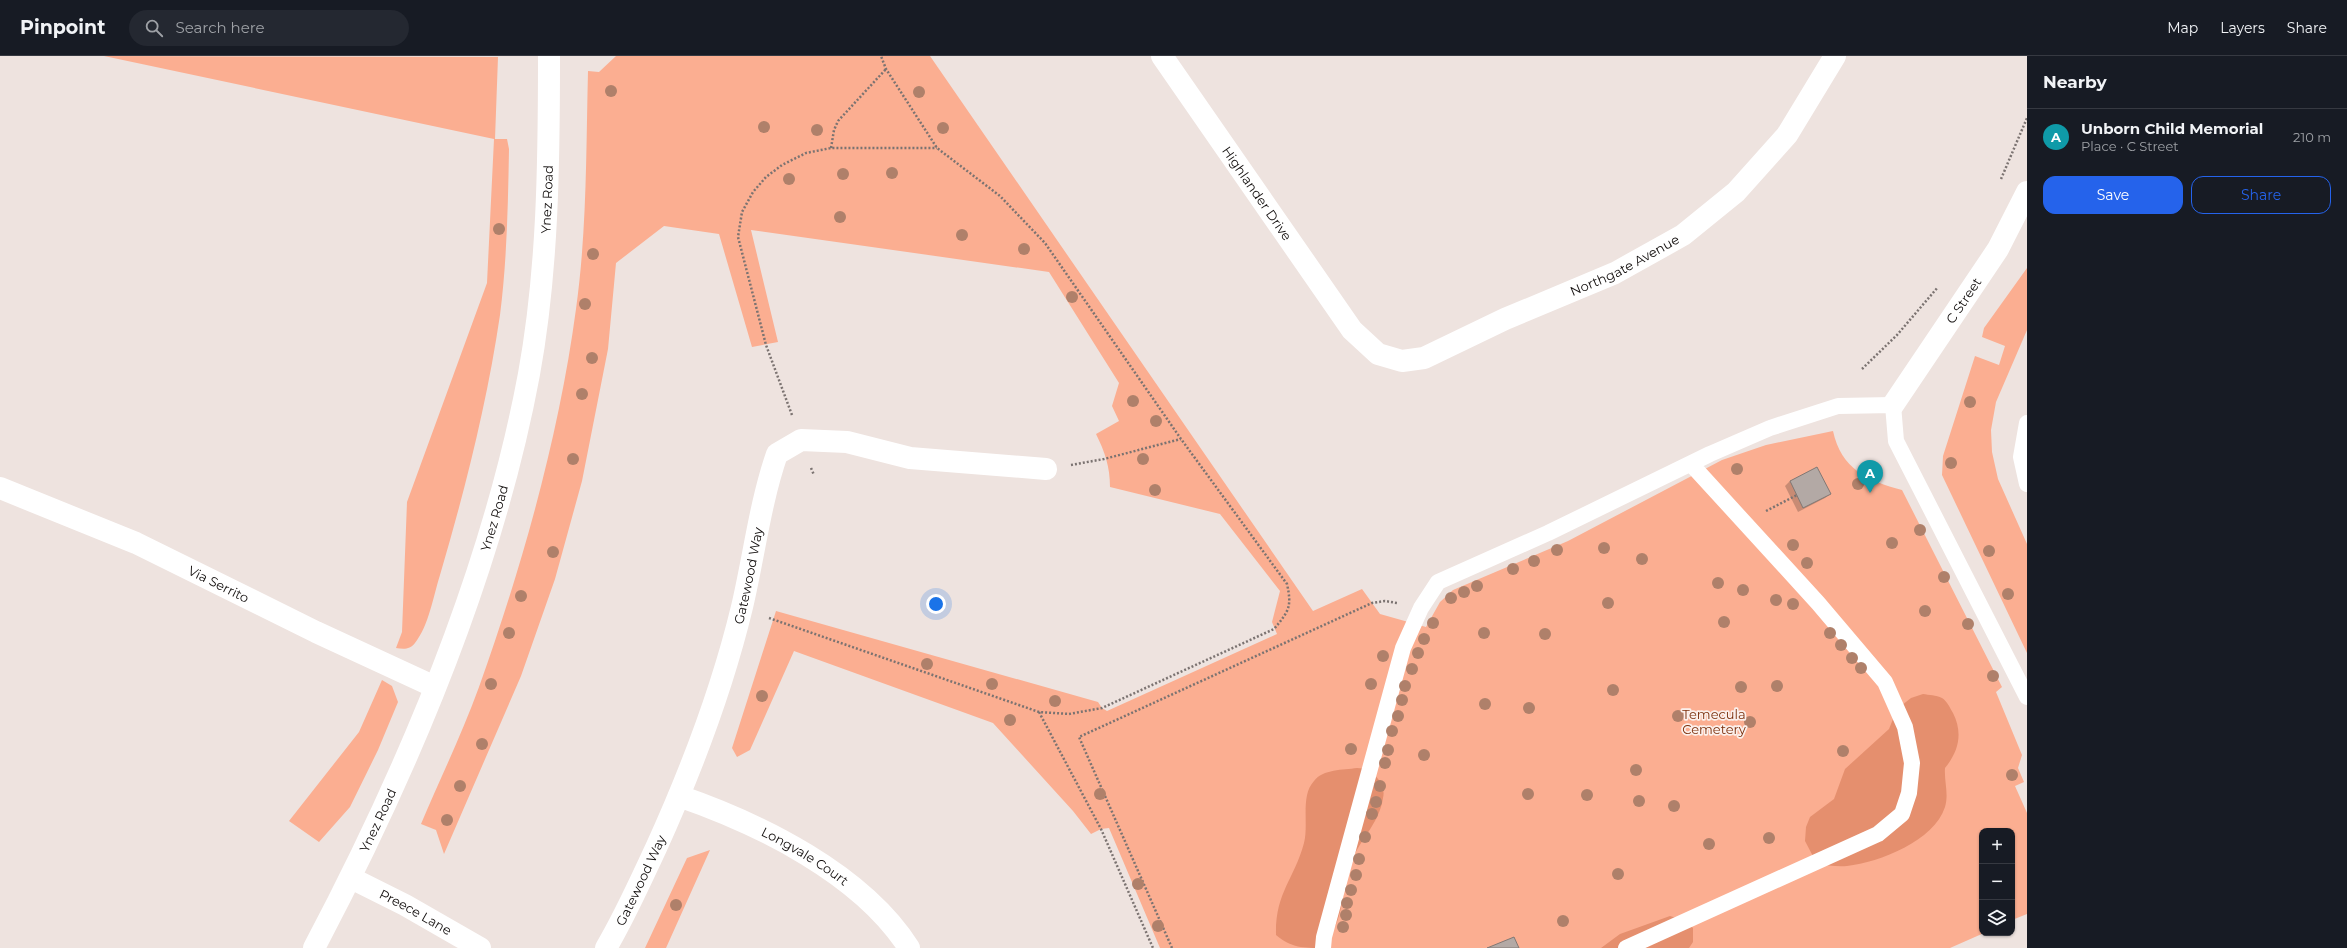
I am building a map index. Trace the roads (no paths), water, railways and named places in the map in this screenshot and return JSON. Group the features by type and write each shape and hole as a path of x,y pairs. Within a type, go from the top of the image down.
{"street":[{"name":"Ynez Road","path":"314,948 351,878 403,769 470,593 503,486 529,374 543,260 549,139 549,56"},
{"name":"Highlander Drive","path":"1162,56 1352,330"},
{"name":"Northgate Avenue","path":"1352,330 1378,354 1402,361 1424,358 1505,319 1614,273 1684,235 1736,192 1787,135 1835,56"},
{"name":"C Street","path":"1893,405 1998,249 2027,192"},
{"name":"Gatewood Way","path":"606,948 624,918 679,796 719,687 742,607 768,479 777,454 801,440 847,442 910,458 1046,469"},
{"name":"Via Serrito","path":"0,488 136,543 303,626 435,687"},
{"name":"Longvale Court","path":"679,796 719,810 787,842 849,884 895,926 909,948"},
{"name":"Preece Lane","path":"351,878 406,905 480,948"}],"lane":[{"path":"1323,948 1324,937 1403,648 1421,608 1438,582 1548,533 1733,444 1808,414 1838,406 1893,405 1896,441 2027,697"},
{"path":"2027,423 2021,457 2027,484"},
{"path":"1626,948 1878,834 1902,814 1909,793 1912,762 1905,727 1885,682 1818,603 1691,464"}],"place":[{"name":"Unborn Child Memorial","path":"1870,493"}],"park label":[{"name":"Temecula Cemetery","path":"1714,722"}]}
